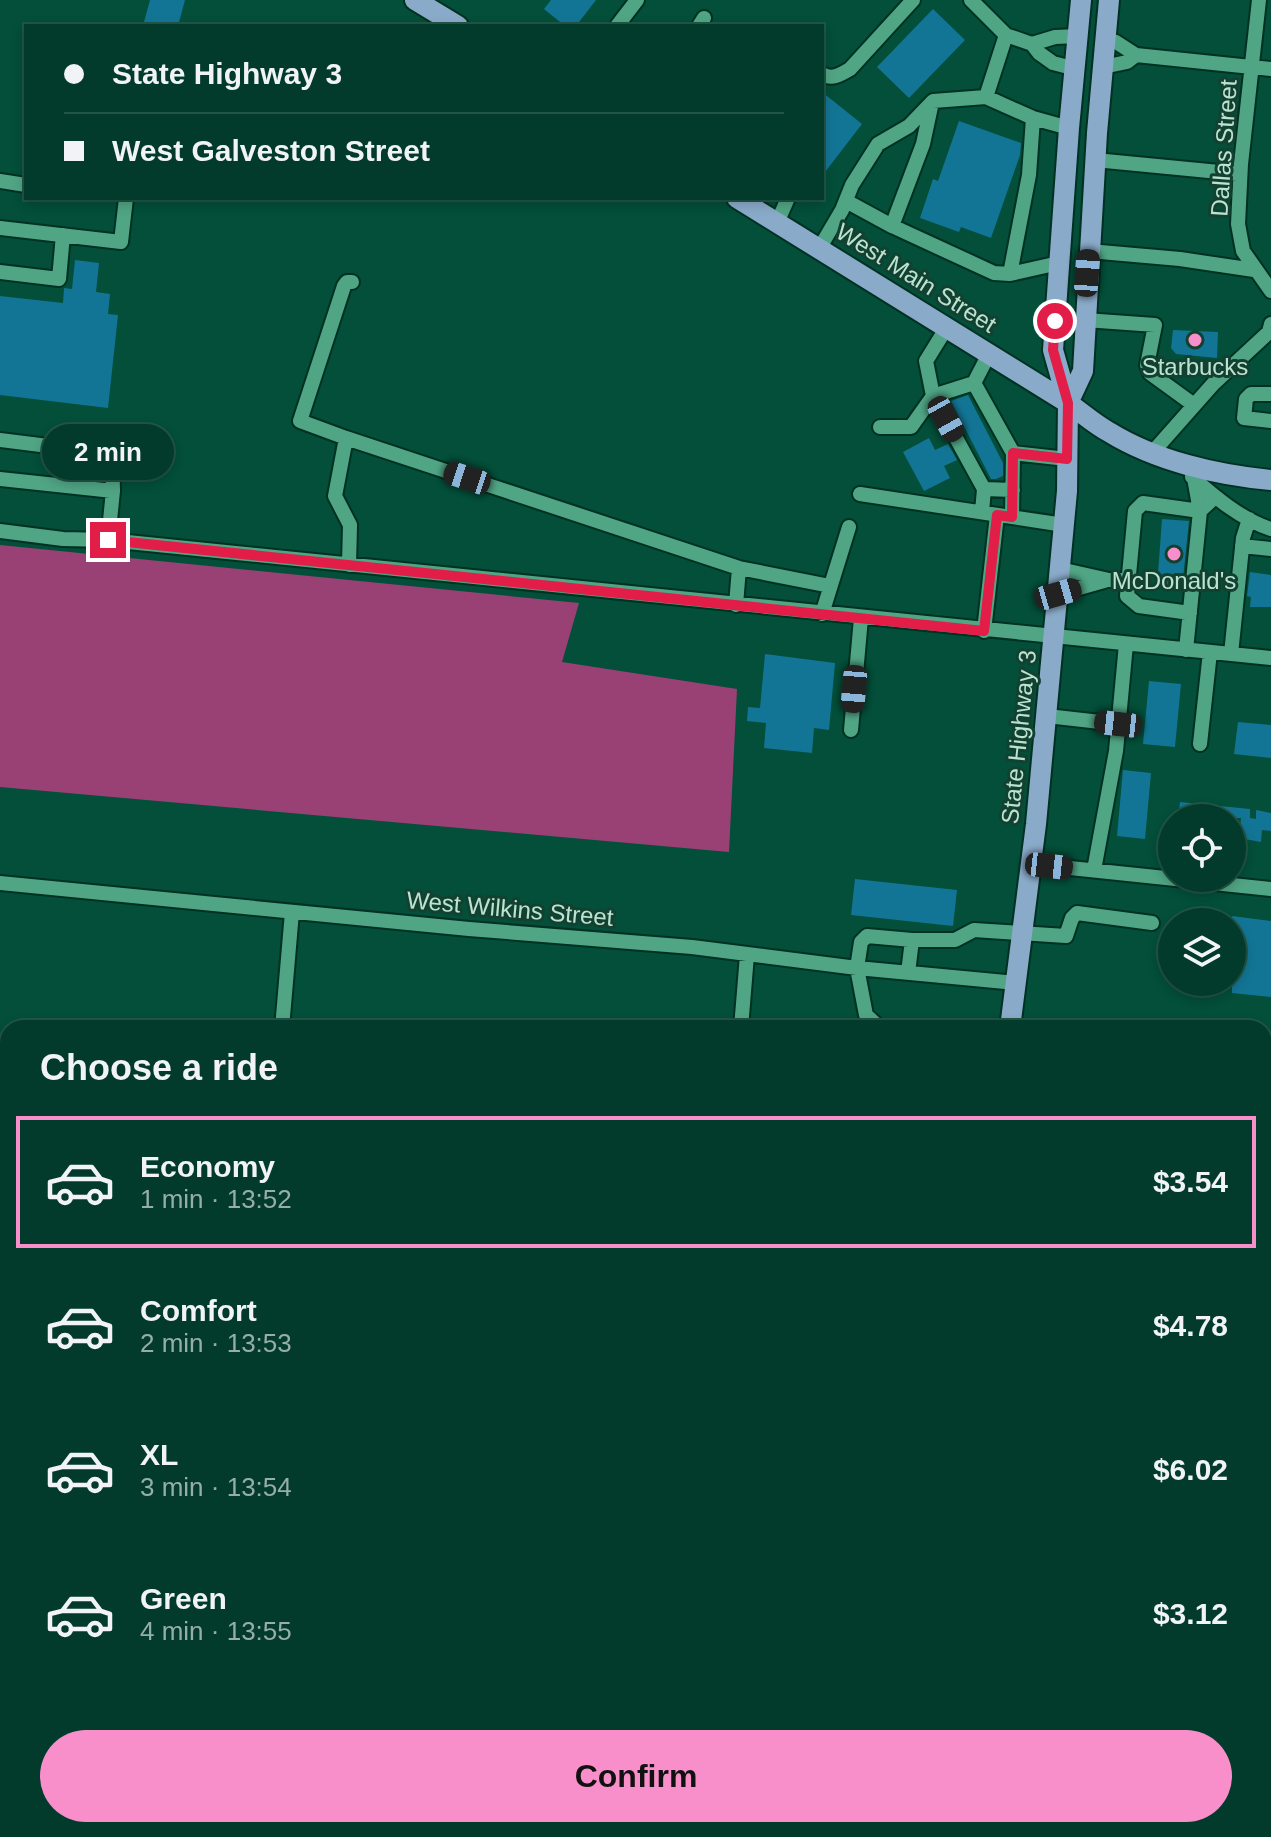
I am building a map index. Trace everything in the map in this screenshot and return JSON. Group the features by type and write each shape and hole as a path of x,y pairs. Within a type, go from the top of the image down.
{"main road":[{"path":"415,0 440,7 456,24"},
{"name":"State Highway 3","path":"1011,1020 1032,864 1064,525 1068,403 1053,350 1081,0"},
{"name":"State Highway 3","path":"1068,403 1083,371 1095,160 1109,0"},
{"name":"West Main Street","path":"740,200 1068,403 1109,433 1174,460 1245,478 1271,480"}],"street":[{"path":"619,24 637,0"},
{"path":"824,75 839,75 850,69 913,0"},
{"path":"971,0 1006,35 1032,44 1053,63 1076,69"},
{"name":"Dallas Street","path":"1259,0 1240,174 1238,224 1243,251 1271,291"},
{"path":"986,97 1006,35"},
{"path":"1032,44 1055,37 1079,36"},
{"path":"1105,40 1116,42 1136,55 1271,69"},
{"path":"1103,67 1127,62 1136,55"},
{"path":"819,249 852,185 878,144 909,126 933,101 986,97 1033,118 1069,128"},
{"path":"892,226 923,144 933,101"},
{"path":"1010,274 1029,175 1033,118"},
{"path":"1095,160 1240,174"},
{"path":"0,181 24,185"},
{"path":"0,228 121,242 126,200"},
{"path":"777,223 787,200"},
{"path":"846,201 994,273 1010,274 1059,263"},
{"path":"0,272 59,279 63,235"},
{"path":"1089,251 1180,259 1254,270"},
{"path":"352,282 344,286 300,421 739,568 830,586"},
{"path":"1085,320 1155,325 1147,365 1150,373 1194,405"},
{"path":"1152,453 1194,405 1269,332 1271,324"},
{"path":"947,327 926,361 933,396 984,489 982,512"},
{"path":"880,427 911,427 933,396 974,383 989,354"},
{"path":"974,383 1013,453 1013,490 1005,516 984,631"},
{"path":"1271,394 1251,394 1246,399 1244,418 1271,421"},
{"path":"346,438 335,496 350,525 349,565"},
{"path":"0,440 112,454 113,491 108,540"},
{"path":"1013,453 1067,459"},
{"path":"1174,460 1215,497 1260,525 1242,546 1231,654"},
{"path":"1186,650 1200,511 1194,478"},
{"path":"0,479 113,491"},
{"path":"984,489 1013,490"},
{"path":"860,494 1064,525"},
{"path":"1200,511 1215,497"},
{"path":"1190,613 1139,606 1127,596 1128,580 1135,511 1143,503 1200,511"},
{"path":"822,614 849,527"},
{"path":"0,531 1271,658"},
{"path":"1242,546 1271,549"},
{"path":"736,605 739,568"},
{"path":"1060,569 1109,580 1128,580"},
{"path":"1058,594 1109,580"},
{"path":"851,730 861,618"},
{"path":"1094,870 1116,751 1126,644"},
{"path":"1200,744 1210,652"},
{"path":"1047,716 1118,724"},
{"path":"1032,864 1271,889"},
{"name":"West Wilkins Street","path":"0,883 692,947 857,968 1016,983"},
{"path":"283,1020 292,912"},
{"path":"871,1020 866,1015 857,968 863,938 867,936 955,940 974,930 1066,936 1077,913 1152,923"},
{"path":"908,973 912,940"},
{"path":"742,1020 747,955"}],"shaded area":[{"path":"0,545 579,603 562,662 737,689 729,852 0,787"}],"building":[{"path":"150,0 185,0 179,24 144,22"},
{"path":"551,0 596,0 578,24 563,24 544,9"},
{"path":"933,9 965,40 909,98 877,67"},
{"path":"824,94 862,124 824,173"},
{"path":"959,121 1021,143 1020,155 991,238 961,227 959,232 920,218 933,179 938,181"},
{"path":"75,260 99,263 96,292 110,294 108,314 118,315 108,408 0,395 0,296 63,303 64,288 72,289"},
{"name":"Starbucks","path":"1173,330 1218,332 1217,358 1176,354 1171,348"},
{"path":"968,395 1003,463 1003,476 996,479 991,479 951,401"},
{"path":"929,438 935,450 948,444 957,460 944,466 950,478 924,491 903,452"},
{"name":"McDonald's","path":"1162,519 1189,521 1182,588 1157,587"},
{"path":"1250,572 1271,575 1271,607 1250,607 1251,597 1247,596"},
{"path":"765,654 835,663 829,730 814,728 812,753 764,748 766,723 747,721 748,707 760,708"},
{"path":"1149,681 1181,684 1175,747 1143,744"},
{"path":"1238,722 1271,725 1271,758 1234,754"},
{"path":"1123,770 1151,773 1145,839 1117,836"},
{"path":"1246,809 1250,809 1250,818 1256,819 1256,810 1271,813 1271,831 1262,830 1261,842 1246,839"},
{"path":"855,879 957,890 953,926 851,915"},
{"path":"1246,918 1271,921 1271,997 1246,994"}],"place":[{"name":"Starbucks","path":"1195,340"},
{"name":"McDonald's","path":"1174,554"}],"route":[{"path":"108,540 984,631 997,515 1012,517 1013,453 1067,459 1068,403 1053,350 1055,321"}]}
